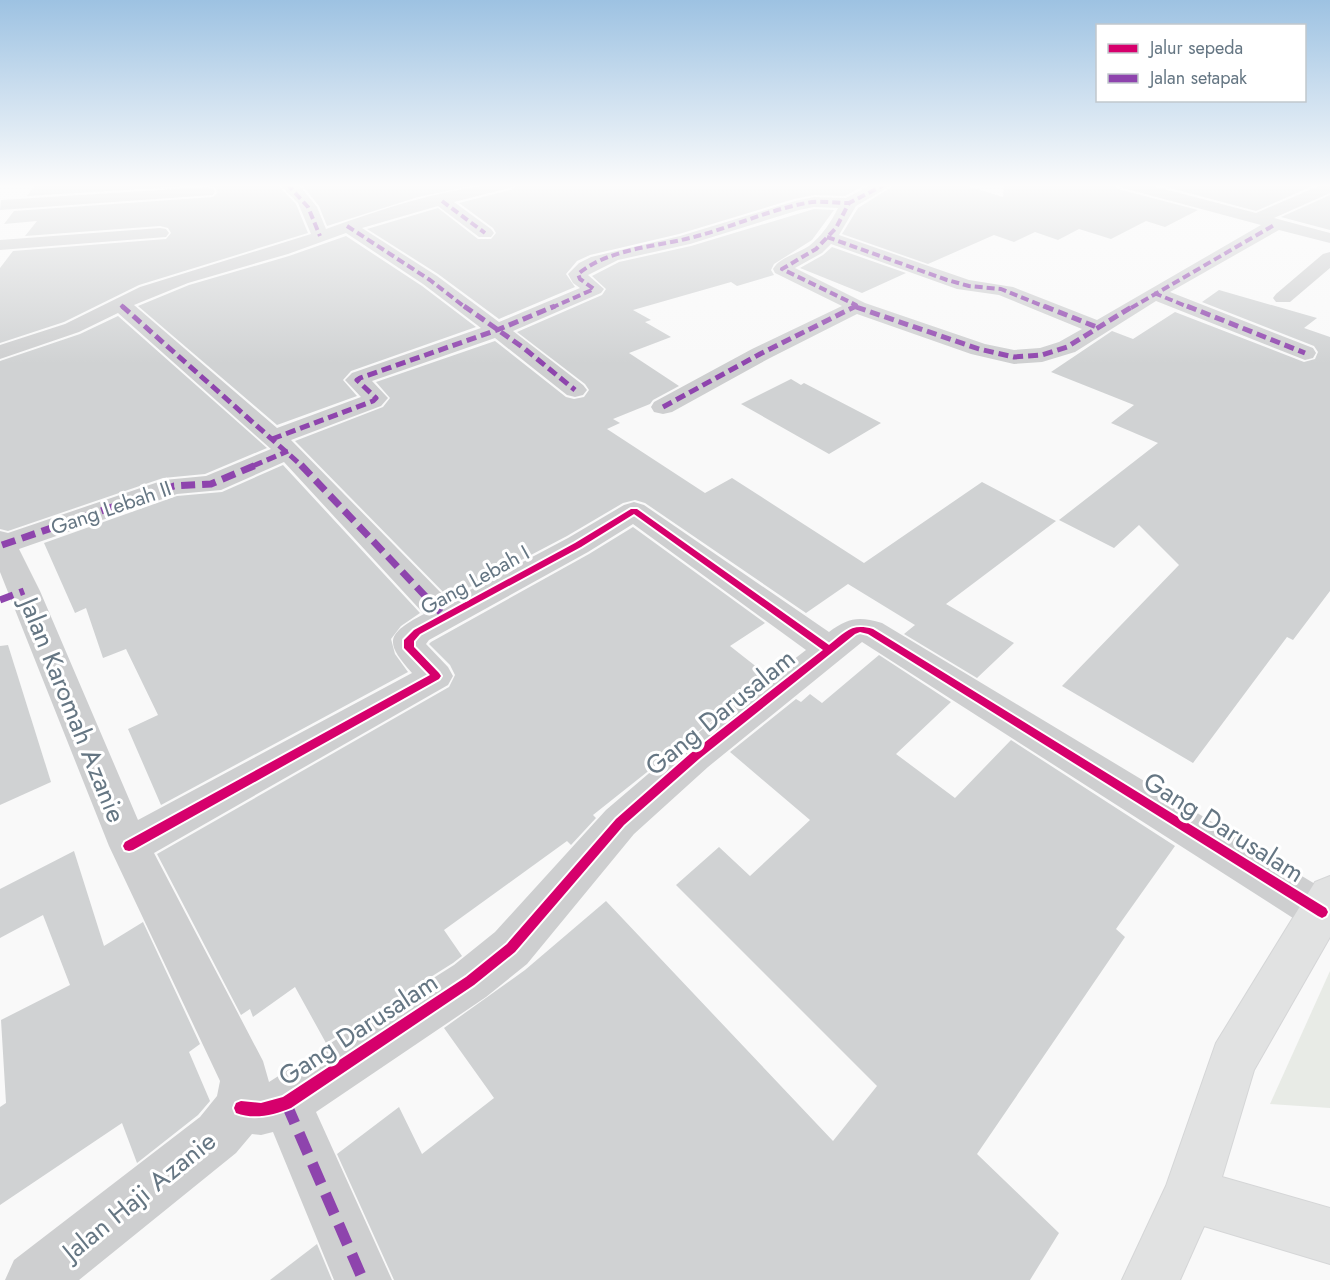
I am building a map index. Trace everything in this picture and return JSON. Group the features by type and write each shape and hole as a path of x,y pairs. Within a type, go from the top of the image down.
{"street":[{"path":"0,245 17,244"},
{"path":"0,352 72,328 147,291 299,244"},
{"path":"374,244 430,280 525,349 575,390"},
{"path":"497,330 592,291 593,288 580,279 578,274 594,264 614,256 667,244"},
{"path":"821,244 816,249 786,264 782,269 856,305 856,308 979,349 1014,357 1042,355 1067,346 1232,244"},
{"path":"850,244 965,286 994,287 1006,291 1099,328"},
{"path":"1283,298 1330,258"},
{"path":"1154,293 1305,353"},
{"path":"121,305 280,445 446,618"},
{"path":"663,407 760,354 856,308"},
{"name":"Gang Lebah II","path":"1,543 174,486 211,484 280,445 374,401 376,398 357,380 360,378 497,330"},
{"name":"Gang Lebah I","path":"129,846 436,676 409,648 409,640 417,632 446,618 634,511 830,650"},
{"name":"Jalan Karomah Azanie","path":"1,543 12,595 129,846 245,1079 264,1105"},
{"name":"Gang Darusalam","path":"264,1105 470,981 511,948 620,822 695,756 852,632 860,629 870,632 1326,904"},
{"path":"1151,1280 1190,1195 1233,1060 1326,904"},
{"path":"264,1105 363,1280"},
{"name":"Jalan Haji Azanie","path":"34,1280 218,1135 264,1105"},
{"path":"1190,1195 1330,1236"}],"shaded area":[{"path":"1330,971 1330,1108 1270,1104"}],"building":[{"path":"106,244 273,244 139,285 64,322 0,343 0,268 13,251"},
{"path":"324,244 358,244 422,286 476,327 351,371 343,380 357,396 277,425 138,306 189,285"},
{"path":"390,244 638,244 590,255 577,261 566,274 575,287 499,319 438,274"},
{"path":"699,244 806,244 774,264 771,270 774,275 737,286 731,282 633,310 651,320 645,322 671,337 629,353 679,386 653,400 650,404 613,419 620,423 607,429 705,493 732,478 864,563 982,482 1056,521 946,604 1014,643 977,678 904,634 915,625 848,584 806,613 645,503 635,500 623,503 567,536 449,598 295,441 383,407 390,398 376,382 495,341 566,397 574,399 584,397 589,390 585,384 517,332 602,295 606,289 592,276 619,262"},
{"path":"870,244 974,244 928,264"},
{"path":"832,247 906,273 862,293 800,268"},
{"path":"1219,290 1317,318 1304,328 1330,337 1330,591 1293,640 1287,637 1193,763 1062,686 1179,565 1139,525 1114,548 1059,520 1158,443 1111,423 1134,405 1051,372 1112,331 1133,339 1175,312 1304,362 1315,359 1318,352 1314,346 1202,302"},
{"path":"118,316 267,448 205,474 163,478 8,531 0,529 0,361 80,334"},
{"path":"791,379 801,385 804,383 881,423 829,454 741,404"},
{"path":"283,465 420,613 401,626 391,639 395,654 408,672 161,805 128,729 158,715 126,649 103,658 86,608 75,613 44,543 177,496 222,492"},
{"path":"633,527 765,623 730,646 768,676 593,815 596,818 571,845 567,841 444,930 462,956 453,963 326,1043 295,987 253,1017 250,1009 241,1015 157,854 449,687 455,675 450,665 429,644 431,642"},
{"path":"8,645 51,782 0,805 0,646"},
{"path":"879,655 951,702 896,754 955,798 1011,740 1175,846 1116,929 1125,937 977,1154 1059,1233 1030,1280 394,1280 337,1154 399,1107 422,1154 494,1098 444,1028 525,970 606,901 833,1141 877,1086 676,885 719,847 750,876 810,820 730,752 796,699 801,702 810,694 822,703"},
{"path":"74,851 104,946 143,922 200,1044 189,1052 210,1101 198,1115 137,1163 122,1123 0,1205 0,1107 6,1103 1,1020 70,985 43,915 0,938 0,889"},
{"path":"317,1244 332,1280 270,1280"}],"marked path":[{"path":"374,244 430,280 525,349 575,390"},
{"path":"272,439 373,401 376,398 357,380 360,378 497,330 591,291 594,289 580,279 578,274 598,261 627,252 669,244"},
{"path":"663,407 760,354 856,307 782,269 821,244"},
{"path":"848,244 964,285 1006,291 1099,328"},
{"path":"856,307 979,349 1014,357 1042,355 1067,347 1154,293 1241,244"},
{"path":"1154,293 1305,353"},
{"path":"121,305 288,451 446,618"},
{"path":"2,545 174,486 211,484 288,451"},
{"path":"0,600 24,591"},
{"path":"286,1103 363,1280"}],"cycle path":[{"path":"129,846 436,676 409,648 409,640 417,632 578,545 634,511 830,650"},
{"path":"241,1108 261,1110 286,1103 470,981 511,948 620,822 695,756 852,632 860,629 870,631 1322,912"}]}
